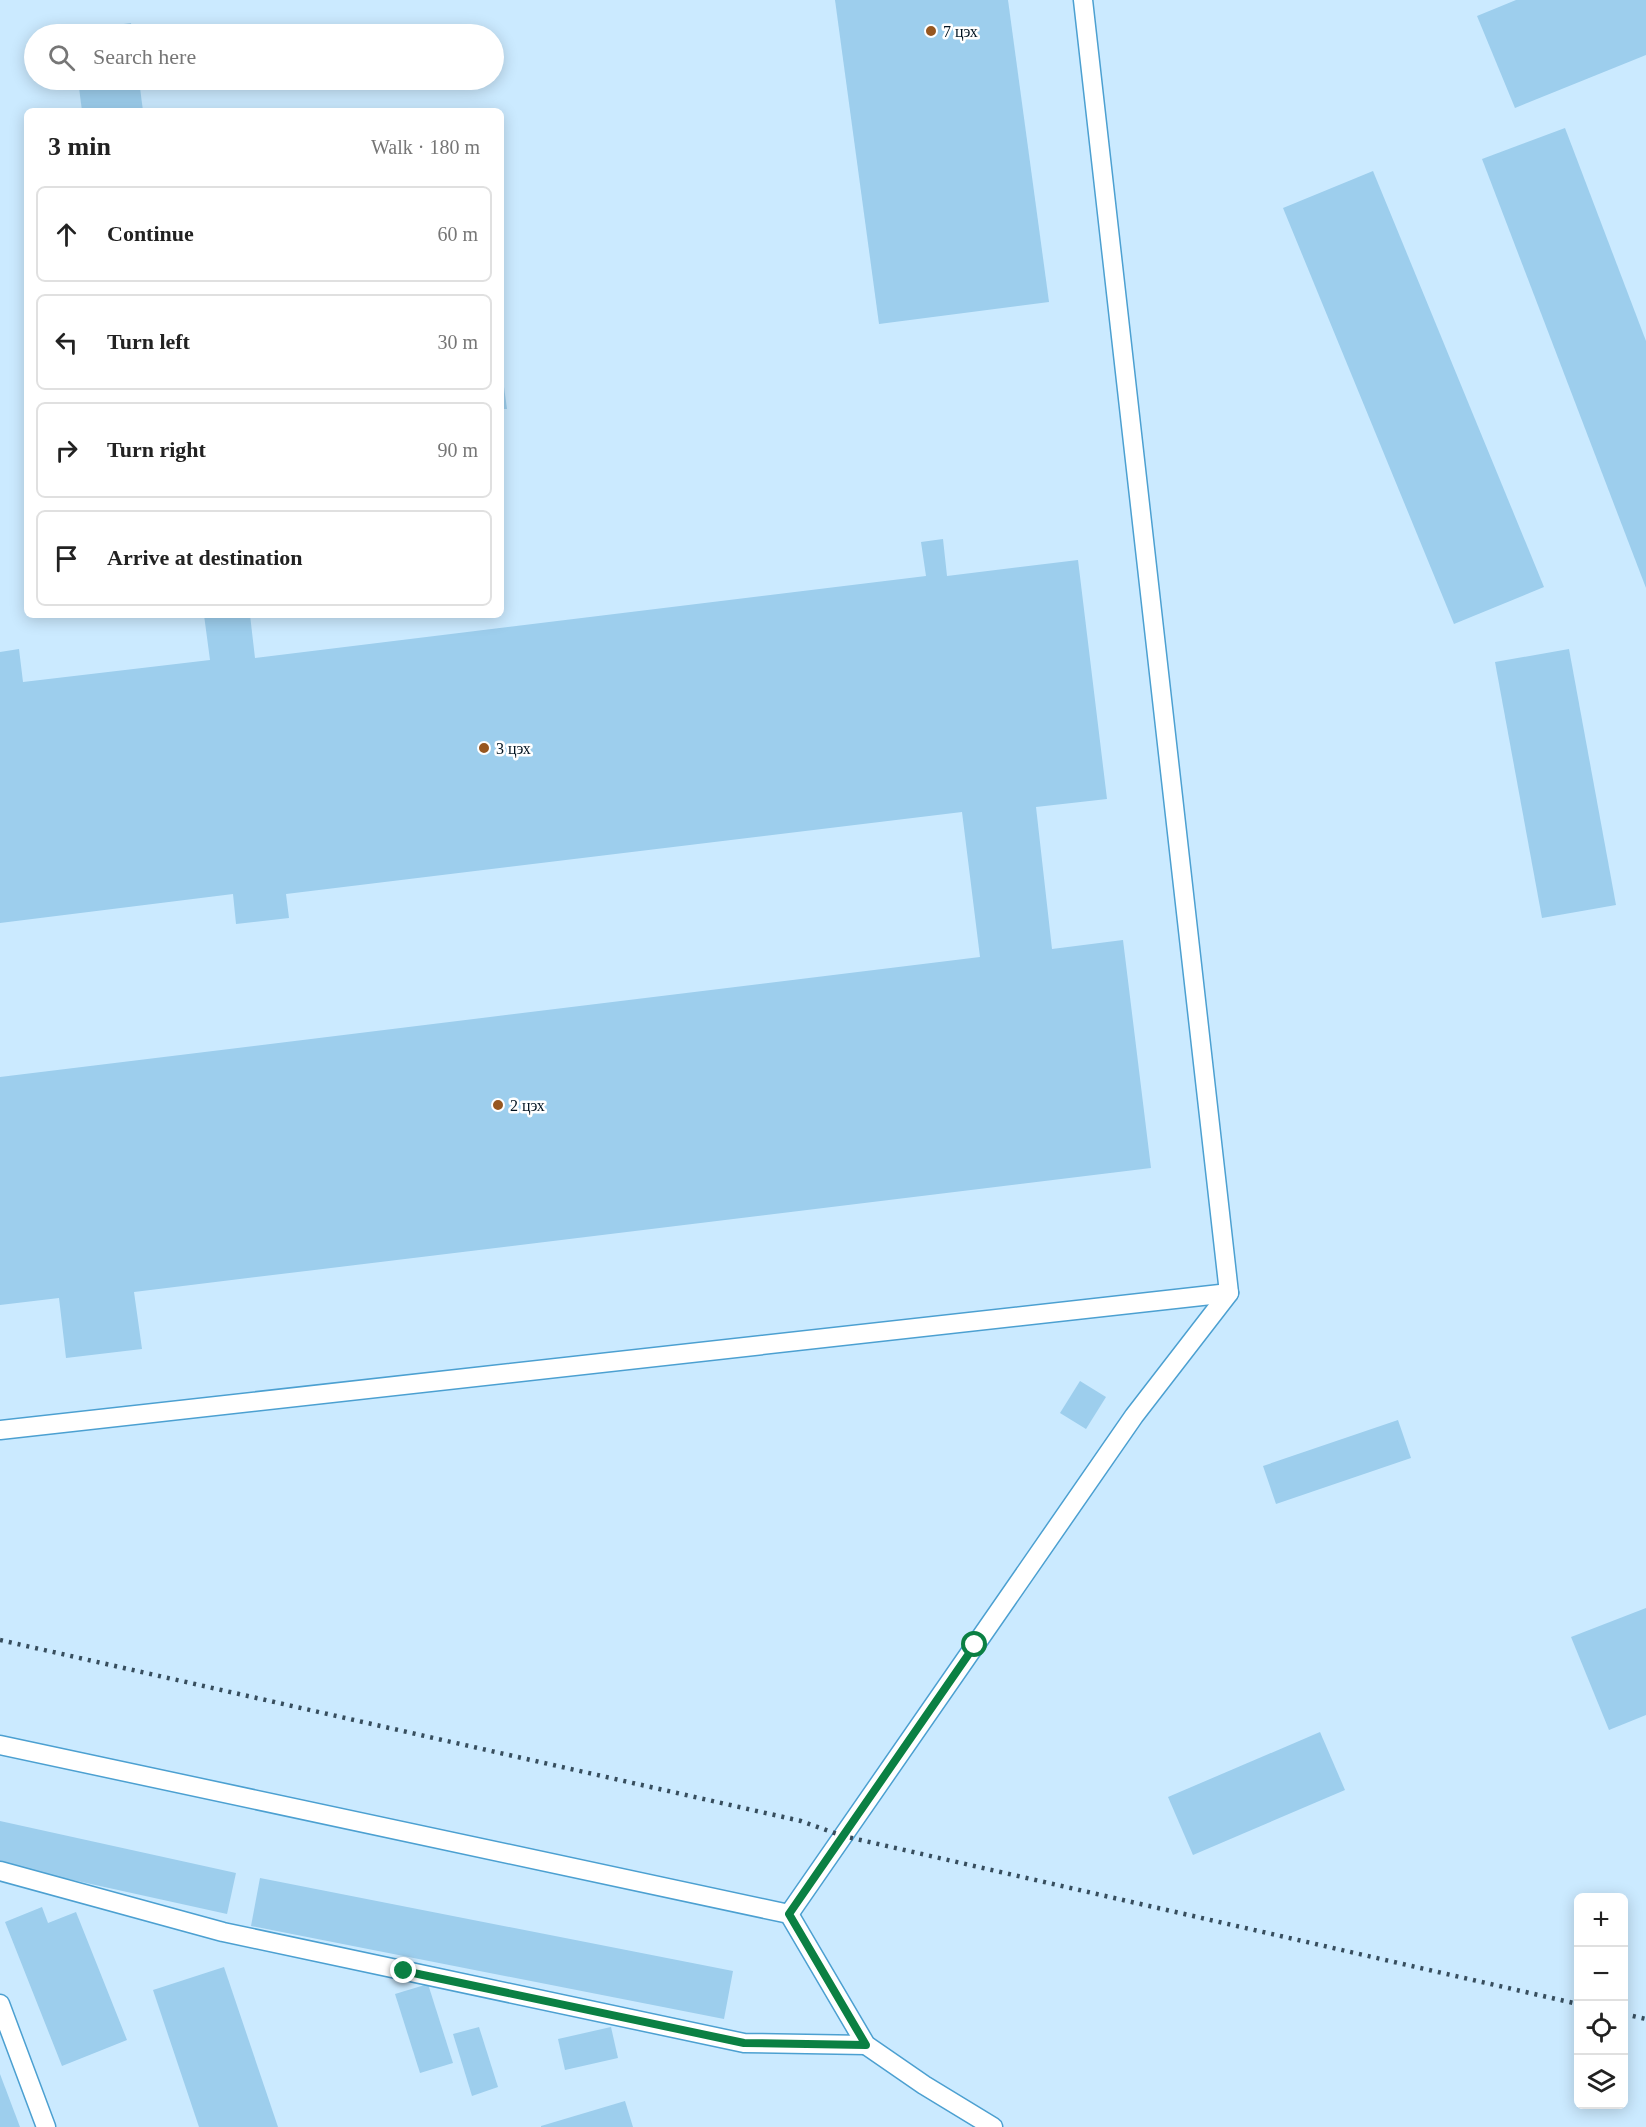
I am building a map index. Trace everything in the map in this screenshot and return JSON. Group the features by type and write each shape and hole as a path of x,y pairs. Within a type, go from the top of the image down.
{"lane":[{"path":"789,1914 1134,1416 1229,1293 1083,0"},
{"path":"0,1430 1229,1293"},
{"path":"0,1744 789,1914 866,2045 924,2085 993,2127"},
{"path":"0,1871 223,1932 744,2043 866,2045"},
{"path":"0,2004 46,2127"}],"building":[{"path":"835,0 1008,0 1049,302 879,324"},
{"path":"1516,0 1646,0 1646,55 1515,108 1477,16"},
{"path":"79,90 140,90 143,108 82,108"},
{"path":"1565,128 1646,341 1646,588 1482,159"},
{"path":"1373,171 1544,587 1454,624 1283,208"},
{"path":"504,387 507,409 504,409"},
{"path":"943,539 947,576 1078,560 1107,799 1036,807 1052,949 1123,940 1151,1168 134,1292 142,1349 66,1358 59,1298 0,1305 0,1077 980,957 962,812 286,894 289,918 236,924 233,894 0,923 0,652 19,649 23,682 210,660 204,618 250,618 255,658 926,576 921,542"},
{"path":"1569,649 1616,905 1542,918 1495,662"},
{"path":"1080,1381 1106,1397 1086,1429 1060,1413"},
{"path":"1398,1420 1411,1458 1276,1504 1263,1466"},
{"path":"1646,1608 1646,1715 1609,1730 1571,1637"},
{"path":"1320,1732 1345,1790 1193,1855 1168,1797"},
{"path":"0,1821 236,1873 227,1914 0,1864"},
{"path":"260,1878 733,1971 724,2019 251,1926"},
{"path":"42,1907 48,1923 76,1912 127,2040 62,2066 5,1922"},
{"path":"224,1967 278,2127 199,2127 153,1990"},
{"path":"428,1984 453,2063 420,2073 395,1994"},
{"path":"479,2027 498,2087 472,2096 453,2034"},
{"path":"611,2027 618,2058 565,2070 558,2039"},
{"path":"0,2074 20,2127 0,2127"},
{"path":"625,2101 633,2127 541,2127 541,2126"}],"railway":[{"path":"0,1640 801,1821 843,1836 1574,2003"},
{"path":"1628,2015 1646,2019"}],"place":[{"name":"7 цэх","path":"931,31"},
{"name":"3 цэх","path":"484,748"},
{"name":"2 цэх","path":"498,1105"}],"route":[{"path":"404,1971 744,2043 866,2045 789,1914 975,1645"}]}
